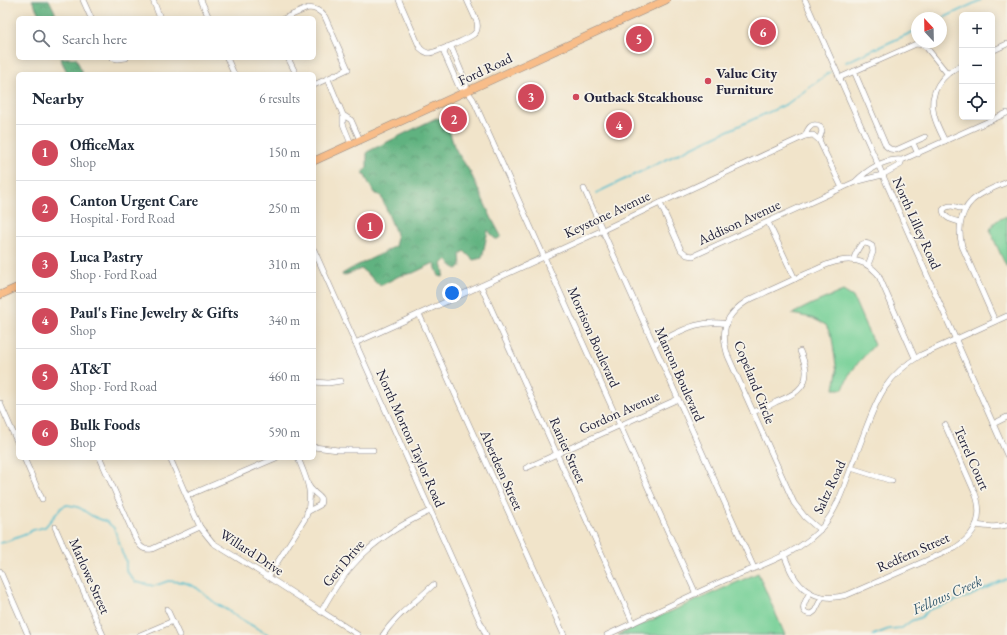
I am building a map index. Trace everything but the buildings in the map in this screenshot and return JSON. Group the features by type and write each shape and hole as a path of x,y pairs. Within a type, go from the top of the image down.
{"main road":[{"name":"Ford Road","path":"316,160 666,0"},
{"path":"0,295 16,288"}],"street":[{"path":"83,0 90,16"},
{"path":"152,0 159,16"},
{"path":"201,0 208,16"},
{"path":"399,0 421,50 429,53 433,53 447,47 476,32 477,22 467,0"},
{"name":"North Lilley Road","path":"805,0 1007,455"},
{"path":"290,16 308,8 321,12 324,15 348,69 316,84"},
{"path":"839,78 916,44 923,45 948,73"},
{"path":"995,50 1007,44"},
{"path":"447,47 452,49 466,83 467,91"},
{"path":"447,47 444,53 459,87 467,91"},
{"path":"228,60 233,72"},
{"path":"289,60 295,72"},
{"path":"945,141 936,121 933,100 935,91 940,82 948,73 959,66"},
{"path":"854,71 886,146 890,149 896,150 925,137"},
{"path":"328,79 343,115 343,124 351,144"},
{"name":"Morrison Boulevard","path":"467,91 473,99 545,257 696,594"},
{"name":"Addison Avenue","path":"855,182 862,175 878,165 902,160 918,154 1007,113"},
{"path":"343,115 351,120 360,140"},
{"name":"Keystone Avenue","path":"355,342 545,257 805,136 814,124 820,126 822,131 819,140"},
{"path":"805,136 812,135 819,140 842,188"},
{"path":"913,143 918,154"},
{"name":"Addison Avenue","path":"660,203 681,250 684,254 691,256 855,182 882,175 900,164 902,160"},
{"path":"995,321 962,246 960,222 970,203 979,196 1007,182"},
{"name":"Manton Boulevard","path":"584,189 754,568"},
{"path":"960,222 946,218 943,210 950,205 965,210"},
{"path":"768,222 795,279"},
{"path":"853,260 860,246 864,243 868,243 872,246 873,252 868,265"},
{"name":"North Morton Taylor Road","path":"316,254 486,635"},
{"name":"Copeland Circle","path":"820,530 805,517 794,503 726,350 724,336 732,313 743,304 795,279 838,261 853,260 862,262 876,271 882,279 915,358"},
{"name":"Ranier Street","path":"481,286 633,623"},
{"name":"Aberdeen Street","path":"419,314 564,635"},
{"name":"Saltz Road","path":"607,635 784,555 803,544 820,530 836,507 874,408 881,393 896,374 915,358 1007,316"},
{"path":"654,344 700,323 713,322 727,324"},
{"path":"753,412 792,395 801,388 806,378 806,368 800,351"},
{"path":"316,382 328,383 341,381"},
{"name":"Gordon Avenue","path":"526,468 678,399"},
{"path":"0,403 16,439"},
{"path":"993,424 1007,417"},
{"name":"Terrel Court","path":"945,425 977,499 979,512 976,525"},
{"path":"316,447 338,450 374,450"},
{"path":"25,460 42,498"},
{"path":"101,460 138,544 144,549 152,549 200,527"},
{"name":"Willard Drive","path":"171,460 200,527 212,543 358,635"},
{"path":"187,496 271,460"},
{"path":"268,577 299,529 308,512 310,500 308,485 299,460"},
{"path":"851,468 892,480"},
{"path":"308,485 313,492 320,497 321,500 320,505 308,512"},
{"name":"Geri Drive","path":"322,612 341,579 368,549 395,529 430,511"},
{"path":"976,525 996,527 1007,525"},
{"name":"Redfern Street","path":"784,555 794,576 803,587 822,597 835,598 847,595 955,548 968,538 976,525"},
{"name":"Marlowe Street","path":"55,527 104,635"},
{"path":"0,571 28,635"},
{"path":"383,635 401,613 433,585"},
{"path":"810,592 803,607 807,614 813,614 822,597"},
{"path":"167,609 179,635"},
{"path":"140,635 173,621"}],"green space":[{"path":"32,0 49,0 57,16 40,16"},
{"path":"61,60 77,60 82,72 67,72"},
{"path":"436,118 445,120 457,153 470,172 501,236 495,239 488,230 482,258 473,260 464,251 460,254 461,267 456,269 446,260 442,264 444,272 443,277 439,276 434,263 413,273 399,276 382,285 376,283 361,269 343,276 342,274 348,270 395,246 397,238 381,196 374,193 363,172 367,167 367,152"},
{"path":"1007,216 1007,268 990,231 994,223"},
{"path":"843,291 853,297 874,345 849,375 843,389 834,389 837,372 832,338 826,325 812,318 792,314"},
{"path":"758,573 785,635 618,635"}],"waterway":[{"path":"947,16 981,0"},
{"path":"846,62 911,33"},
{"path":"596,193 787,104 830,72"},
{"name":"Fellows Creek","path":"0,543 45,527 62,507 67,505 80,508 92,516 107,522 114,528 122,553 126,560 126,570 135,582 154,586 168,581 186,583 197,588 215,603 237,617 269,635"},
{"name":"Fellows Creek","path":"873,635 889,629 902,628 911,621 922,617 929,610 968,597 1007,579"}],"place":[{"name":"Bulk Foods","path":"763,32"},
{"name":"AT&T","path":"639,39"},
{"name":"Value City Furniture","path":"708,81"},
{"name":"Luca Pastry","path":"531,97"},
{"name":"Outback Steakhouse","path":"576,97"},
{"name":"Canton Urgent Care","path":"454,119"},
{"name":"Paul's Fine Jewelry & Gifts","path":"619,125"},
{"name":"OfficeMax","path":"370,226"}]}
